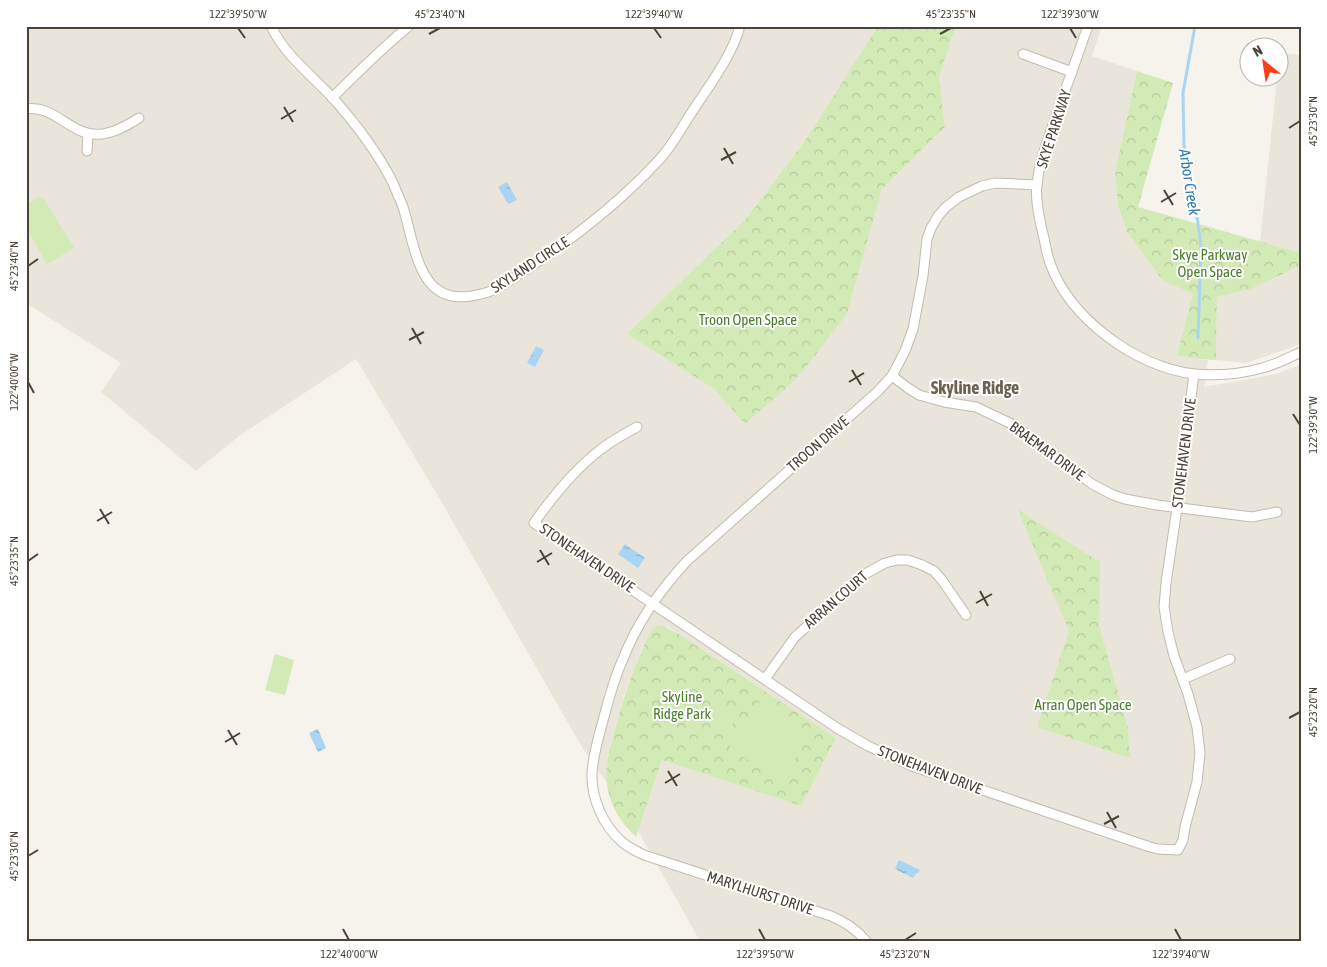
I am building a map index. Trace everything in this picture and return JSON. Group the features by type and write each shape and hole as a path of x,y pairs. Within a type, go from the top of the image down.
{"street":[{"name":"SKYLAND CIRCLE","path":"270,26 284,48 332,98 363,134 380,158 403,207 415,254 421,268 430,282 439,291 452,296 486,293 505,283 570,240 613,204 659,160 730,51 738,36 740,26"},
{"path":"332,98 367,63 409,26"},
{"name":"SKYE PARKWAY","path":"1088,26 1044,150 1037,185 1040,222 1050,264 1064,289 1084,316 1111,340 1156,364 1194,374 1230,374 1262,368 1301,352"},
{"path":"1023,54 1072,72"},
{"path":"26,109 41,109 50,112 76,130 96,135 109,133 139,118"},
{"path":"87,151 88,134"},
{"name":"TROON DRIVE","path":"598,739 623,658 643,618 668,582 687,561 877,392 892,376 905,351 913,329 928,240 931,228 938,216 959,196 982,186 995,183 1037,185"},
{"name":"STONEHAVEN DRIVE","path":"636,427 599,450 550,500 534,523 868,746 912,766 1158,849 1169,851 1178,850 1183,840 1197,782 1200,753 1197,727 1183,679 1172,650 1164,607 1194,374"},
{"name":"BRAEMAR DRIVE","path":"892,376 919,395 944,402 976,406 1017,426 1092,484 1107,492 1136,502 1252,517 1277,512"},
{"name":"ARRAN COURT","path":"765,679 794,637 864,574 885,563 908,560 934,571 966,615"},
{"path":"1183,679 1230,659"},
{"name":"MARYLHURST DRIVE","path":"598,739 592,775 598,804 604,821 622,843 648,857 831,916 848,924 860,933 866,941"}],"shaded area":[{"path":"26,26 879,26 807,138 746,220 627,334 714,389 745,423 791,384 847,314 882,189 945,127 939,77 956,26 1102,26 1092,56 1137,71 1115,172 1118,205 1127,232 1163,281 1193,294 1200,359 1208,360 1204,387 1276,374 1301,364 1301,941 700,941 638,831 662,760 801,806 836,738 667,626 657,626 642,648 625,692 610,745 606,770 607,783 583,749 441,501 356,359 239,436 196,471 101,392 121,363 26,303"},
{"path":"1290,54 1301,55 1301,253 1260,242 1276,88 1290,88"},
{"path":"1301,265 1301,343 1246,363 1216,360 1217,297 1251,289"}],"green space":[{"name":"Troon Open Space","path":"878,26 956,26 939,77 945,127 882,189 847,314 804,370 791,384 745,424 714,389 627,334 746,219 807,138"},
{"name":"Skye Parkway Open Space","path":"1137,71 1173,83 1138,207 1301,253 1301,265 1251,289 1217,297 1216,360 1177,355 1193,294 1163,281 1127,232 1118,205 1115,172"},
{"path":"39,197 44,199 74,248 47,264 26,227 26,204"},
{"name":"Arran Open Space","path":"1018,510 1100,562 1099,626 1128,728 1130,758 1037,727 1069,631"},
{"name":"Skyline Ridge Park","path":"663,625 836,738 801,806 662,760 636,837 626,826 617,814 608,793 606,770 608,755 623,700 641,652 652,629"},
{"path":"275,654 294,660 285,695 265,690"},
{"path":"720,702 739,715 727,733 708,720"},
{"path":"760,702 810,736 780,781 729,748"}],"water":[{"path":"507,182 517,200 508,204 498,187"},
{"path":"536,346 544,350 535,367 527,363"},
{"path":"625,544 645,558 638,568 618,554"},
{"path":"318,729 326,748 318,752 309,733"},
{"path":"899,860 920,870 913,878 895,869"}],"waterway":[{"name":"Arbor Creek","path":"1195,26 1183,93 1184,146 1195,201 1201,246 1198,338"}],"district":[{"name":"Skyline Ridge","path":"975,388"}]}
